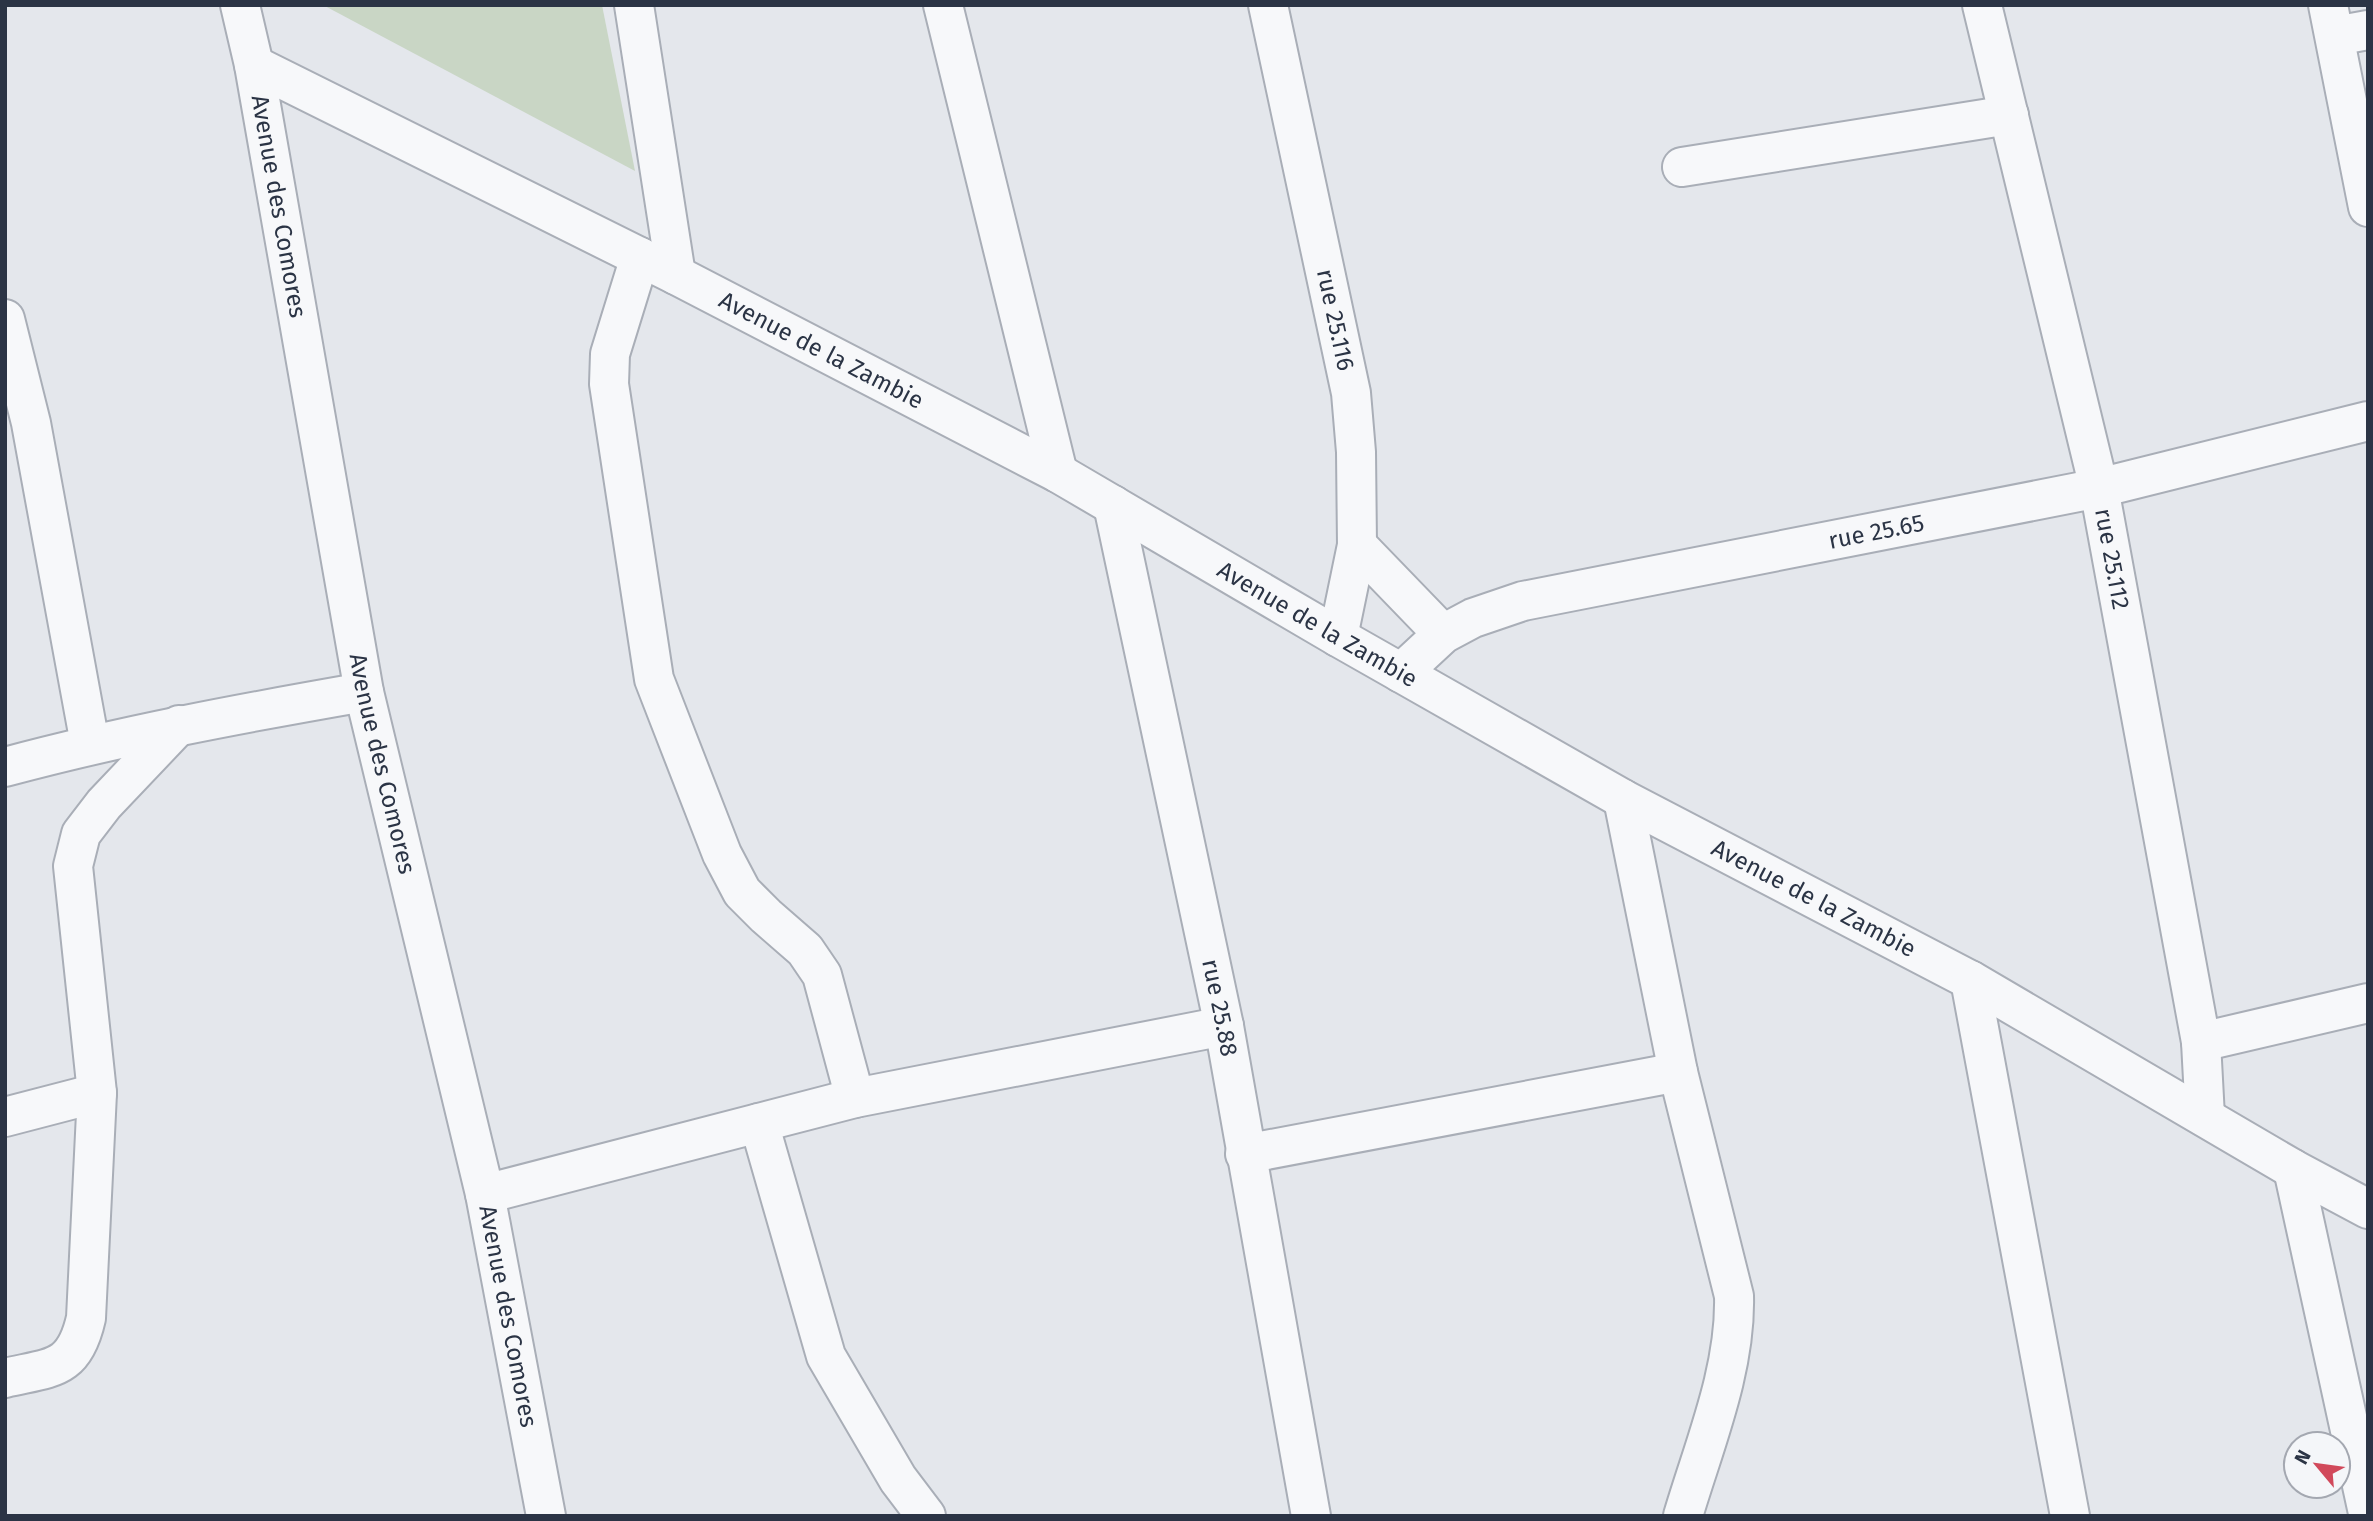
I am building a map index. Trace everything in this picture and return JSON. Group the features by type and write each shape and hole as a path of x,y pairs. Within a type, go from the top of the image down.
{"street":[{"name":"Avenue des Comores","path":"240,5 254,65 364,692 485,1194 546,1516"},
{"path":"634,5 676,275"},
{"path":"943,5 1058,473"},
{"name":"rue 25.116","path":"1268,5 1352,393 1357,545 1338,637"},
{"name":"rue 25.112","path":"1982,5 2099,488 2201,1042 2205,1117"},
{"path":"2344,24 2368,207"},
{"name":"Avenue de la Zambie","path":"254,65 676,275 1058,473 1338,637 1623,799 1970,980 2293,1169 2368,1209"},
{"path":"1682,167 2009,115"},
{"path":"640,257 610,354 609,384 654,679 722,854 742,892 805,950 822,975 855,1098"},
{"path":"5,319 18,427 90,744"},
{"name":"rue 25.65","path":"1401,673 1443,635 1473,618 1523,601 2099,488 2368,421"},
{"name":"rue 25.88","path":"1113,505 1224,1026 1311,1516"},
{"path":"1357,545 1443,635"},
{"path":"5,766 179,725 364,692"},
{"path":"5,1378 60,1365 80,1342 86,1318 97,1093 73,866 81,834 104,804 179,725"},
{"path":"1623,799 1678,1072 1734,1296 1735,1325 1729,1362 1683,1516"},
{"path":"1970,980 2070,1516"},
{"path":"2201,1042 2368,1003"},
{"path":"485,1194 855,1098 1224,1026"},
{"path":"1245,1154 1678,1072"},
{"path":"5,1117 97,1093"},
{"path":"758,1123 826,1356 898,1479 926,1516"},
{"path":"2293,1169 2368,1513"}],"green space":[{"path":"323,5 602,5 635,171"}]}
